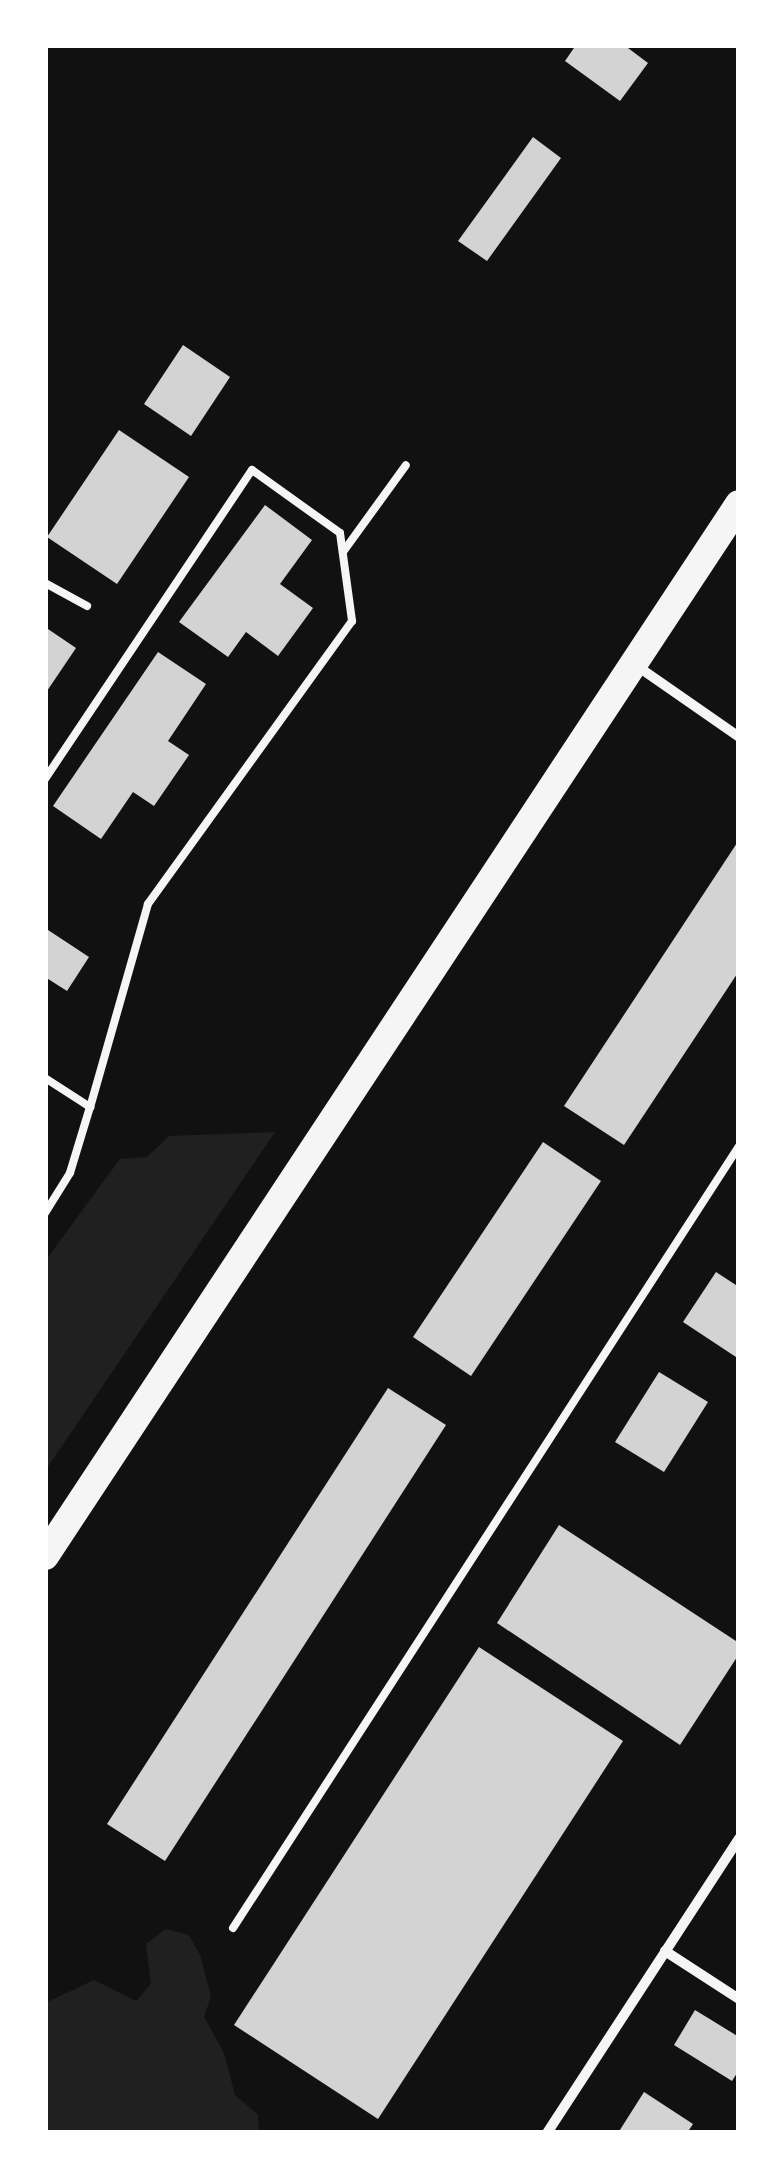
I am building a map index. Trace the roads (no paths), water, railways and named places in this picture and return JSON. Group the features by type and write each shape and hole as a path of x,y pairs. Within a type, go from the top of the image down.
{"highway":[{"path":"45,1556 739,504"}],"street":[{"path":"632,663 739,736"},
{"path":"547,2133 739,1838"},
{"path":"666,1951 739,2000"}],"lane":[{"path":"343,552 406,465"},
{"path":"45,779 252,470 340,533 352,621 148,904 70,1173 45,1212"},
{"path":"45,583 87,606"},
{"path":"45,1078 90,1106"},
{"path":"233,1928 739,1146"}]}
